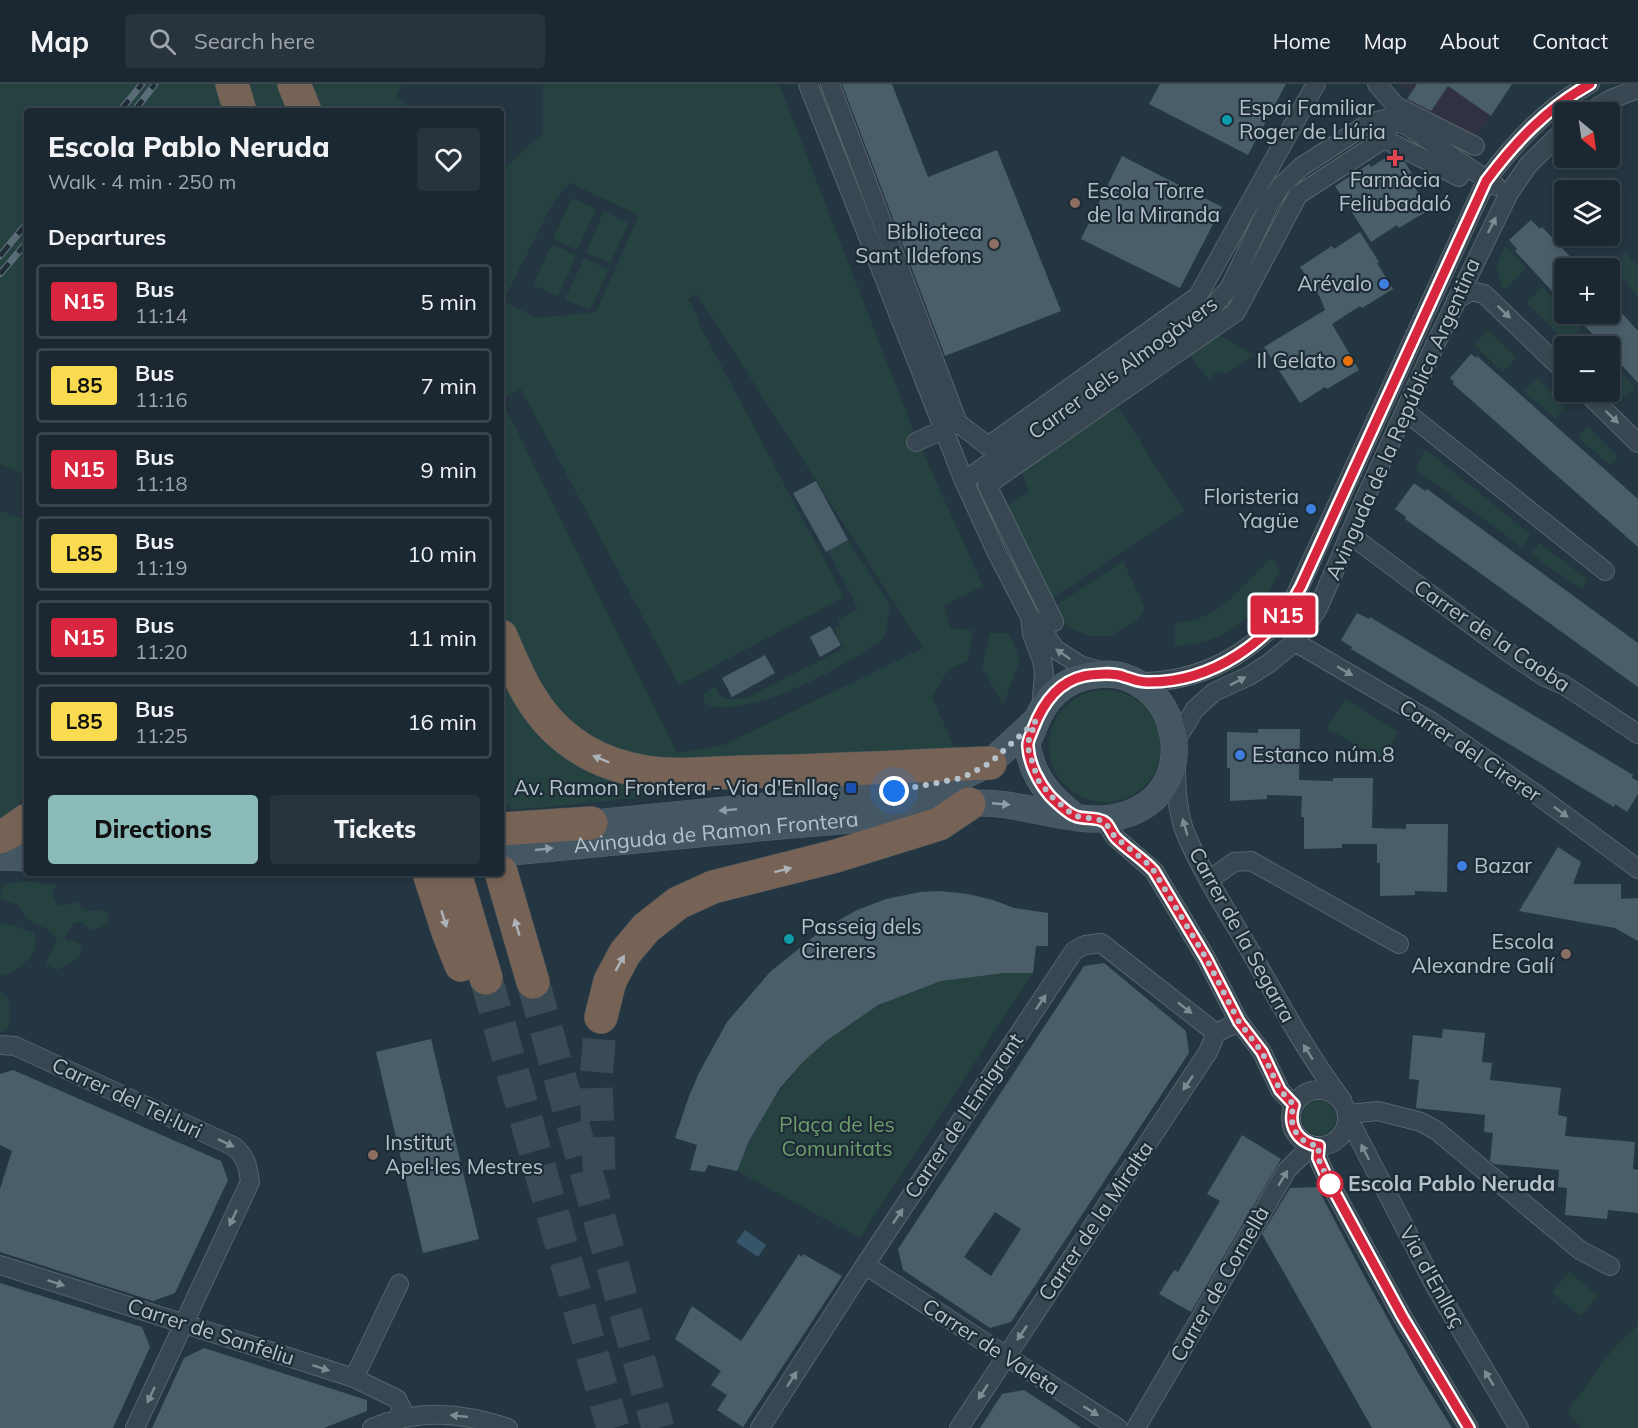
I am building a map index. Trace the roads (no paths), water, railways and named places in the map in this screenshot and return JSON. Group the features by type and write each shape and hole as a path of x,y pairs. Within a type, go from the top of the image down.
{"highway":[{"path":"223,84 227,108"},
{"path":"231,84 239,108"},
{"path":"286,84 292,108"},
{"path":"294,84 304,108"},
{"path":"504,642 532,701 547,721 568,741 586,752 633,770 661,773 742,772 990,763"},
{"path":"601,1017 610,981 632,944 655,919 678,903 723,884 836,856 939,824 969,804"},
{"path":"0,837 24,822"},
{"path":"504,831 589,834"},
{"path":"430,876 448,932 473,971 456,876"},
{"path":"502,876 533,982"}],"street":[{"path":"808,84 951,427 988,446 1198,296 1316,84"},
{"path":"830,84 951,427 964,481 1030,617 1042,628 1055,649 1080,665 1108,674 1124,676 1137,682 1158,698 1168,715 1176,749 1168,780 1150,802 1121,816 1085,818"},
{"path":"1377,84 1393,113 1406,125 1486,181 1509,193"},
{"name":"Avinguda de la República Argentina","path":"1137,682 1180,679 1230,661 1252,645 1278,621 1291,605 1486,181 1506,154 1534,124 1569,95 1590,84"},
{"path":"1606,102 1638,89"},
{"path":"1054,622 987,485 1236,312 1298,195 1384,139 1393,113"},
{"path":"1393,113 1474,146"},
{"name":"Carrer dels Almogàvers","path":"964,481 1212,308 1230,287 1270,203 1290,176 1369,123 1393,113"},
{"path":"1384,139 1459,177"},
{"name":"Avinguda de la República Argentina","path":"1176,749 1195,709 1214,692 1249,676 1295,642 1318,608 1349,534 1456,300 1509,193 1529,164 1554,140"},
{"path":"1456,300 1471,291 1484,294 1554,361"},
{"path":"1596,402 1638,443"},
{"path":"1406,412 1605,571"},
{"path":"916,442 951,427"},
{"name":"Carrer de la Caoba","path":"1349,534 1512,655 1545,677 1564,685 1638,734"},
{"path":"1030,617 1032,634 1042,660 1043,680 1038,715 1027,745 1038,780 1051,796 1085,818 1105,822 1115,837 1154,871 1206,958 1239,1022 1262,1052 1280,1090 1294,1105"},
{"name":"Carrer del Cirerer","path":"1295,642 1432,722 1536,794 1638,870"},
{"path":"1038,715 1052,694 1062,686 1083,676 1108,674"},
{"name":"Avinguda de Ramon Frontera","path":"504,852 589,834 953,781 990,763 1038,715"},
{"name":"Carrer de la Segarra","path":"1176,749 1176,792 1185,831 1209,880 1296,1034 1345,1114"},
{"name":"Avinguda de Ramon Frontera","path":"589,834 858,819 969,804 1005,804 1033,811 1085,818"},
{"path":"0,842 24,843"},
{"path":"0,857 24,858"},
{"path":"1209,880 1234,862 1251,861 1399,944"},
{"name":"Carrer de l'Emigrant","path":"760,1428 865,1265 1074,951 1085,945 1101,943 1216,1033"},
{"path":"1216,1033 1239,1022"},
{"name":"Carrer de la Miralta","path":"959,1428 1208,1052 1216,1033"},
{"name":"Carrer del Tel·luri","path":"0,1045 15,1047 233,1146 248,1163 250,1182 183,1323"},
{"path":"1469,1428 1402,1316 1327,1178 1315,1145 1304,1142 1293,1129 1291,1121 1294,1105 1300,1097 1317,1089 1326,1090 1335,1094 1345,1114 1378,1111 1421,1122 1437,1131 1580,1250 1610,1266"},
{"name":"Carrer de Cornellà","path":"1136,1428 1287,1170 1315,1145 1330,1144 1340,1137 1345,1114"},
{"name":"Via d'Enllaç","path":"1345,1114 1436,1287 1519,1428"},
{"name":"Carrer de Sanfeliu","path":"0,1265 354,1378 397,1399 403,1418"},
{"name":"Carrer de Valeta","path":"865,1265 1118,1428"},
{"path":"354,1378 399,1284"},
{"path":"135,1428 183,1323"},
{"path":"372,1428 403,1418 462,1415 508,1428"},
{"path":"403,1418 422,1421 430,1428"}],"tunnel":[{"path":"486,978 613,1428"},
{"path":"533,982 658,1428"},
{"path":"599,1170 596,1079 601,1017"}],"railway":[{"path":"122,108 142,84"},
{"path":"136,108 155,84"},
{"path":"0,256 24,227"},
{"path":"0,274 24,246"}],"place":[{"name":"Espai Familiar Roger de Llúria","path":"1227,120"},
{"name":"Farmàcia Feliubadaló","path":"1395,158"},
{"name":"Escola Torre de la Miranda","path":"1075,203"},
{"name":"Biblioteca Sant Ildefons","path":"994,244"},
{"name":"Arévalo","path":"1384,284"},
{"name":"Il Gelato","path":"1348,361"},
{"name":"Floristeria Yagüe","path":"1311,509"},
{"name":"Estanco núm.8","path":"1240,755"},
{"name":"Av. Ramon Frontera - Via d'Enllaç","path":"851,788"},
{"name":"Bazar","path":"1462,866"},
{"name":"Passeig dels Cirerers","path":"789,939"},
{"name":"Escola Alexandre Galí","path":"1566,954"},
{"name":"Institut Apel·les Mestres","path":"373,1155"},
{"name":"Escola Pablo Neruda","path":"1330,1184"}],"park label":[{"name":"Plaça de les Comunitats","path":"837,1137"}]}
